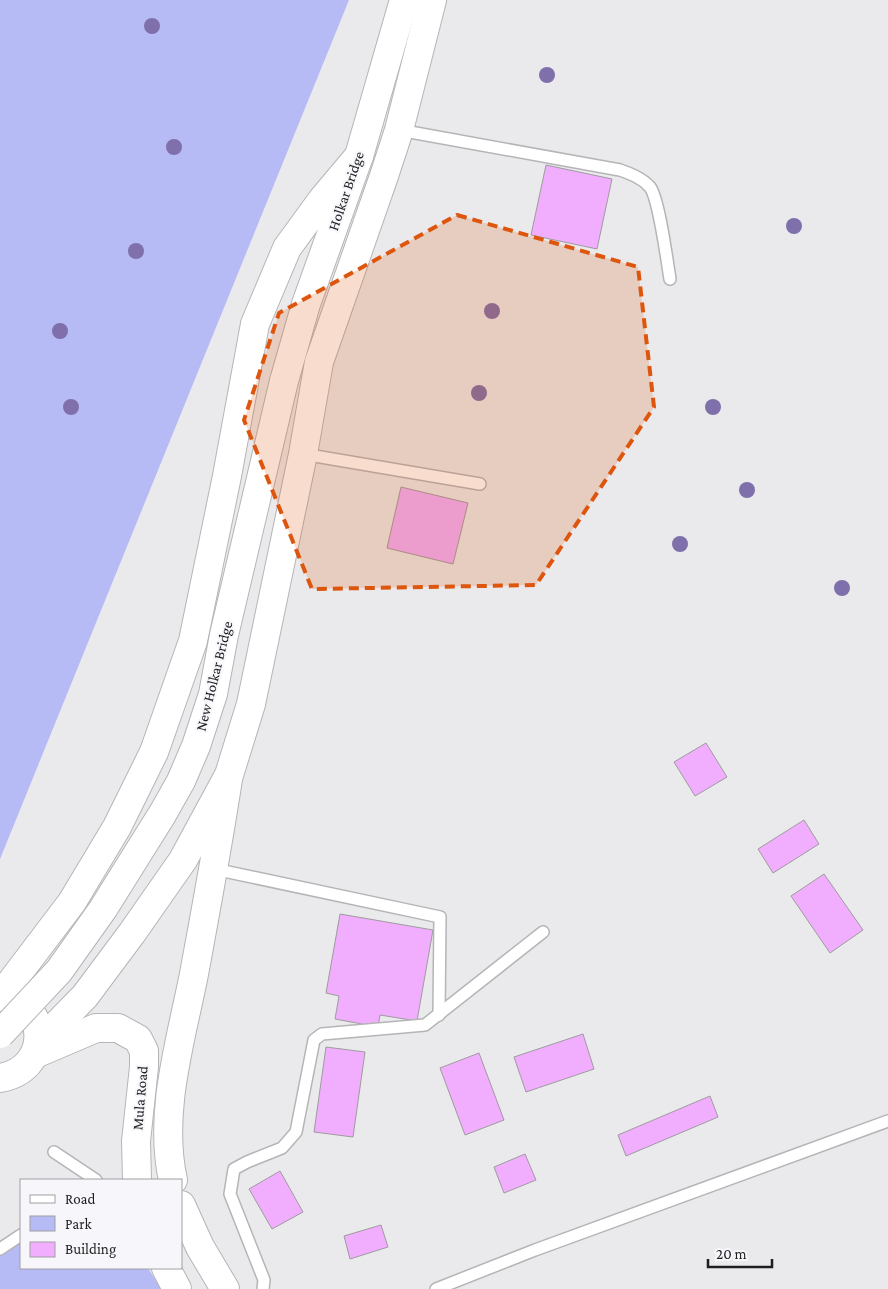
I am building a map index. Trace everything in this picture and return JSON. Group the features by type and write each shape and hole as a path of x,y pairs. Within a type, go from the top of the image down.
{"main road":[{"name":"Holkar Bridge","path":"284,381 306,304 359,156 404,0"},
{"path":"173,1179 169,1141 169,1113 174,1075 214,869 229,776 251,704 303,454 319,362 399,130 432,0"},
{"path":"36,1049 38,1032 30,1012 16,1001 0,997 72,902 117,827 154,752 193,640 227,476 255,324 287,248 322,200 359,156"},
{"name":"New Holkar Bridge","path":"0,1034 59,971 103,909 181,781 196,746 213,694 284,381"},
{"path":"0,1078 10,1076 29,1064 36,1049 84,996 132,933 183,860 229,776"},
{"name":"Mula Road","path":"36,1049 96,1028 118,1028 138,1039 144,1051 144,1067 136,1141 137,1179"},
{"path":"182,1207 200,1247 225,1289"},
{"path":"167,1269 177,1289"}],"lane":[{"path":"399,130 620,170 637,177 651,188 657,208 670,279"},
{"path":"303,454 480,484"},
{"path":"214,869 440,917 439,1015"},
{"path":"263,1289 264,1280 230,1194 234,1169 282,1148 296,1132 314,1040 322,1034 425,1025 543,932"},
{"path":"436,1289 535,1250 888,1121"},
{"path":"54,1152 94,1179"},
{"path":"0,1250 20,1236"}],"highlighted area":[{"path":"457,215 638,267 654,407 536,585 312,589 244,420 279,313"}],"green space":[{"path":"0,0 349,0 0,859"},
{"path":"20,1238 20,1269 149,1269 161,1289 0,1289 0,1252"}],"building":[{"path":"546,165 612,179 597,249 531,235"},
{"path":"401,487 468,503 453,564 387,548"},
{"path":"706,743 727,777 695,796 674,762"},
{"path":"804,820 819,844 773,873 758,849"},
{"path":"824,874 863,930 830,953 791,896"},
{"path":"340,914 433,930 417,1021 380,1015 378,1027 335,1019 339,996 326,993"},
{"path":"583,1034 594,1069 526,1092 514,1057"},
{"path":"326,1047 365,1052 353,1137 314,1132"},
{"path":"479,1053 504,1120 465,1135 440,1068"},
{"path":"710,1096 718,1117 626,1156 618,1135"},
{"path":"525,1154 536,1180 504,1193 494,1167"},
{"path":"280,1171 303,1212 272,1229 249,1189"},
{"path":"381,1225 388,1247 350,1259 344,1236"}]}
